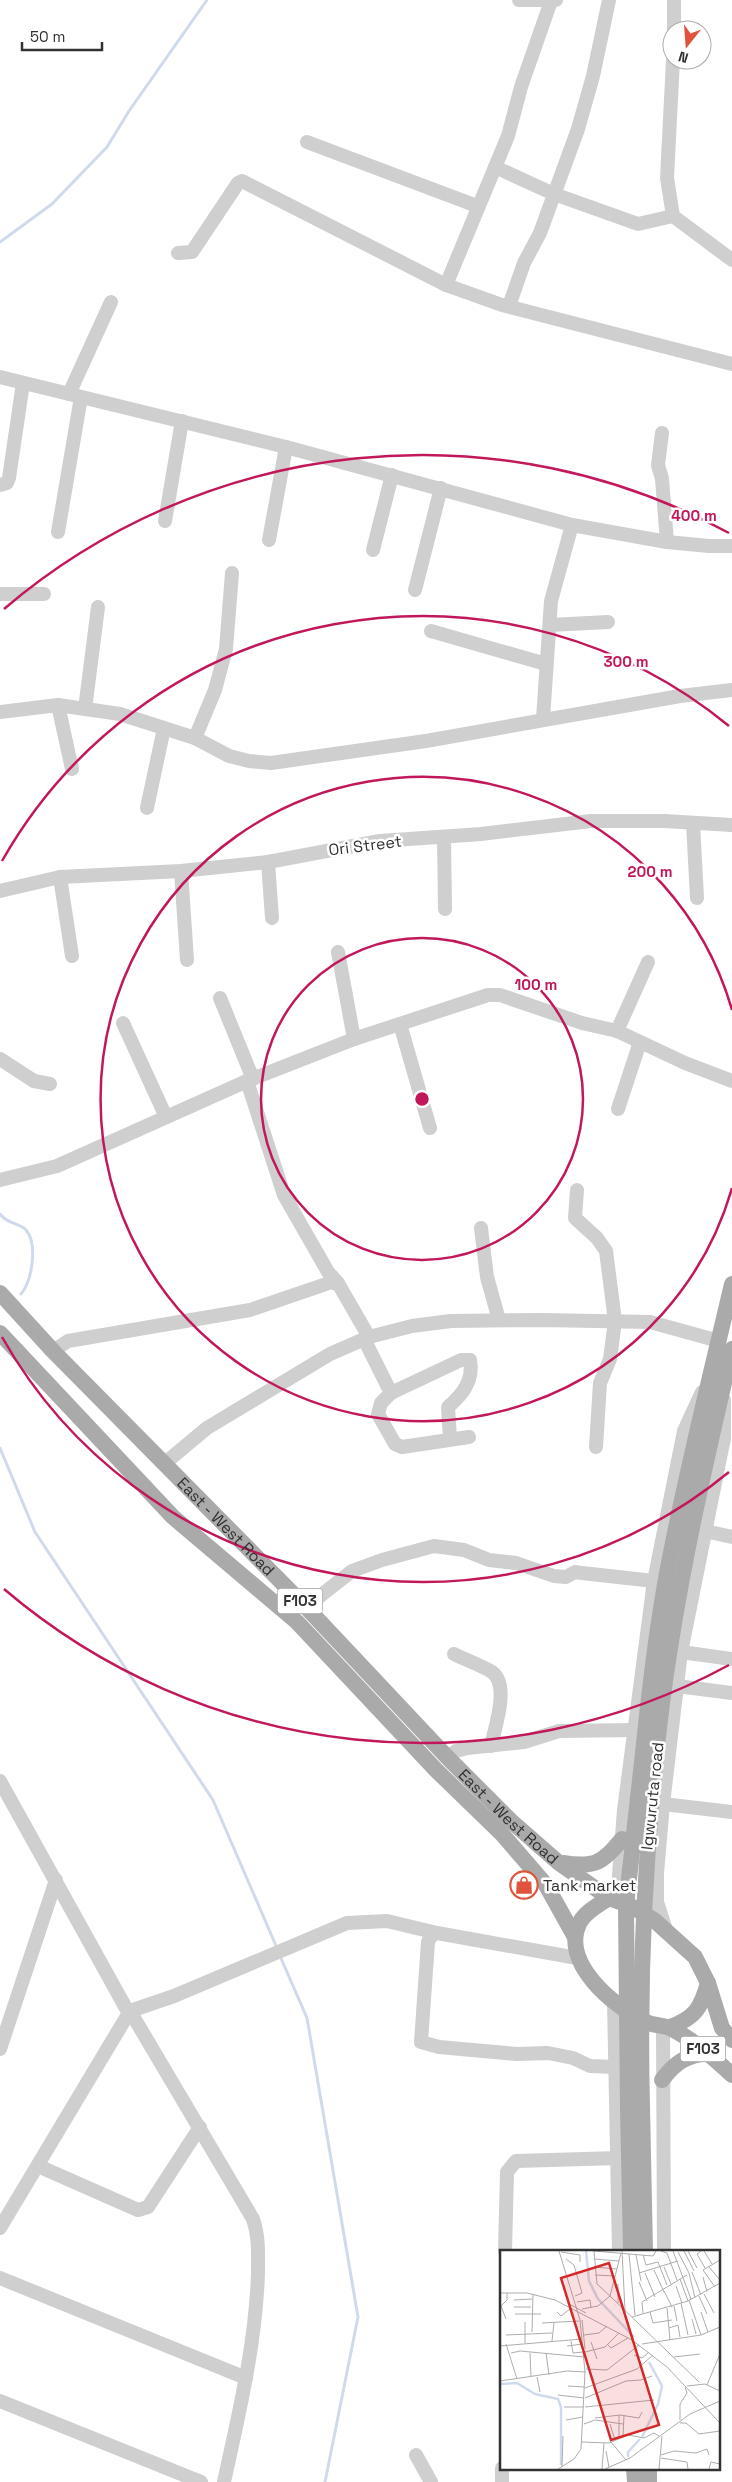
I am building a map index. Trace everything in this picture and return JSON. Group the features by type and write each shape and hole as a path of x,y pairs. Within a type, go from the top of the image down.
{"main road":[{"name":"Igwuruta road","path":"631,2250 650,1745 704,1464 717,1379 725,1345 732,1284"},
{"name":"East - West Road","path":"0,1293 53,1351 306,1607 448,1758 511,1821 559,1863 613,1899"},
{"name":"East - West Road","path":"0,1333 173,1517 297,1622 436,1770 502,1834 546,1885 574,1937"},
{"path":"374,1704 384,1690"},
{"path":"559,1863 583,1866 596,1863 608,1856 622,1839"},
{"path":"613,1899 631,1906 666,1930 695,1957 708,1983 704,1999 695,2013 682,2022 667,2027 648,2023 614,2000 583,1971 577,1958 574,1937 580,1921 590,1910 613,1899"},
{"name":"F103","path":"708,1983 729,2029"},
{"name":"F103","path":"667,2027 709,2053 732,2075"},
{"path":"662,2080 670,2069 681,2060 692,2055 709,2053"},
{"name":"Igwuruta road","path":"635,2108 645,2250"}],"street":[{"path":"519,0 556,0"},
{"path":"509,306 524,263 540,233 578,129 593,76 609,0"},
{"path":"674,0 674,20"},
{"path":"446,285 477,206 508,136 521,87 551,1"},
{"path":"672,70 667,178 673,216 732,260"},
{"path":"307,142 477,206"},
{"path":"495,168 554,194 638,224 673,216"},
{"path":"178,253 192,252 238,183 242,181 446,285 509,306 732,364"},
{"path":"58,532 75,395 111,302"},
{"path":"0,377 286,447 572,525 667,542 732,546"},
{"path":"0,485 7,482 9,478 23,383"},
{"path":"165,521 182,421"},
{"path":"662,433 658,465 662,479 667,542"},
{"path":"269,540 286,447"},
{"path":"373,550 392,475"},
{"path":"415,590 441,488"},
{"path":"543,719 546,664 554,587 572,525"},
{"path":"195,738 215,690 226,649 232,573"},
{"path":"0,594 44,594"},
{"path":"85,709 98,607"},
{"path":"550,625 608,622"},
{"path":"431,631 546,664"},
{"path":"0,712 58,705 120,714 195,738 229,756 271,763 426,741 680,696 732,690"},
{"path":"58,705 72,769"},
{"path":"147,808 164,728"},
{"name":"Ori Street","path":"0,891 60,877 181,871 268,862 380,841 444,837 591,820 732,825"},
{"path":"693,823 697,898"},
{"path":"444,837 445,909"},
{"path":"268,862 272,918"},
{"path":"181,871 187,960"},
{"path":"60,877 72,956"},
{"path":"338,952 354,1039"},
{"path":"617,1031 648,962"},
{"path":"0,1180 66,1162 250,1080 354,1039 488,995 500,995 582,1023 617,1031 686,1064 732,1081"},
{"path":"220,998 250,1080 284,1195 328,1272 338,1283 367,1338 391,1393"},
{"path":"123,1023 166,1117"},
{"path":"400,1024 430,1128"},
{"path":"618,1109 640,1042"},
{"path":"0,1059 34,1080 50,1084"},
{"path":"577,1190 575,1218 598,1238 606,1252 615,1321 610,1359 600,1383 596,1447"},
{"path":"481,1228 487,1277 499,1320"},
{"path":"53,1351 68,1341 250,1310 328,1283 338,1283"},
{"path":"165,1463 207,1428 330,1354 367,1338 412,1326 451,1321 499,1320 650,1322 725,1345"},
{"path":"450,1440 447,1410 464,1393 468,1382 470,1360 461,1360 391,1393 381,1403 378,1414 394,1444 402,1447 450,1440 468,1436"},
{"path":"666,1930 657,1902 657,1873 681,1652 705,1531 725,1462 717,1379"},
{"path":"613,1899 654,1582 684,1431 717,1379"},
{"path":"705,1531 732,1537"},
{"path":"306,1607 352,1571 382,1560 434,1546 464,1550 489,1560 516,1563 554,1576 566,1577 575,1572 654,1582"},
{"path":"681,1652 732,1659"},
{"path":"454,1654 493,1673 501,1685 502,1694 491,1746"},
{"path":"677,1686 732,1693"},
{"path":"448,1758 456,1751 524,1742 559,1731 634,1730"},
{"path":"0,1781 127,2010 130,2011 253,2219 257,2234 258,2286 246,2378 224,2482"},
{"path":"663,1804 732,1812"},
{"path":"0,2049 56,1880"},
{"path":"0,2228 130,2011 174,1996 347,1923 387,1920 438,1933 577,1958"},
{"path":"438,1933 431,1936 428,1942 421,2042 439,2047 517,2054 548,2053 573,2058 590,2066 615,2067"},
{"path":"614,2000 619,2158 619,2250"},
{"path":"664,2250 662,2080 667,2027"},
{"path":"38,2166 138,2210 144,2210 148,2207 200,2128"},
{"path":"505,2250 507,2172 516,2161 619,2158"},
{"path":"0,2278 246,2378"},
{"path":"0,2401 201,2482"},
{"path":"416,2455 431,2482"},
{"path":"638,2477 654,2470"}],"waterway":[{"path":"0,242 52,204 107,147 129,111 207,0"},
{"path":"0,1214 6,1220 26,1230 30,1236 33,1253 31,1272 21,1294"},
{"path":"0,1448 35,1532 213,1800 277,1948"},
{"path":"280,1956 307,2018 358,2317 325,2482"}],"place":[{"name":"Tank market","path":"524,1885"}]}
